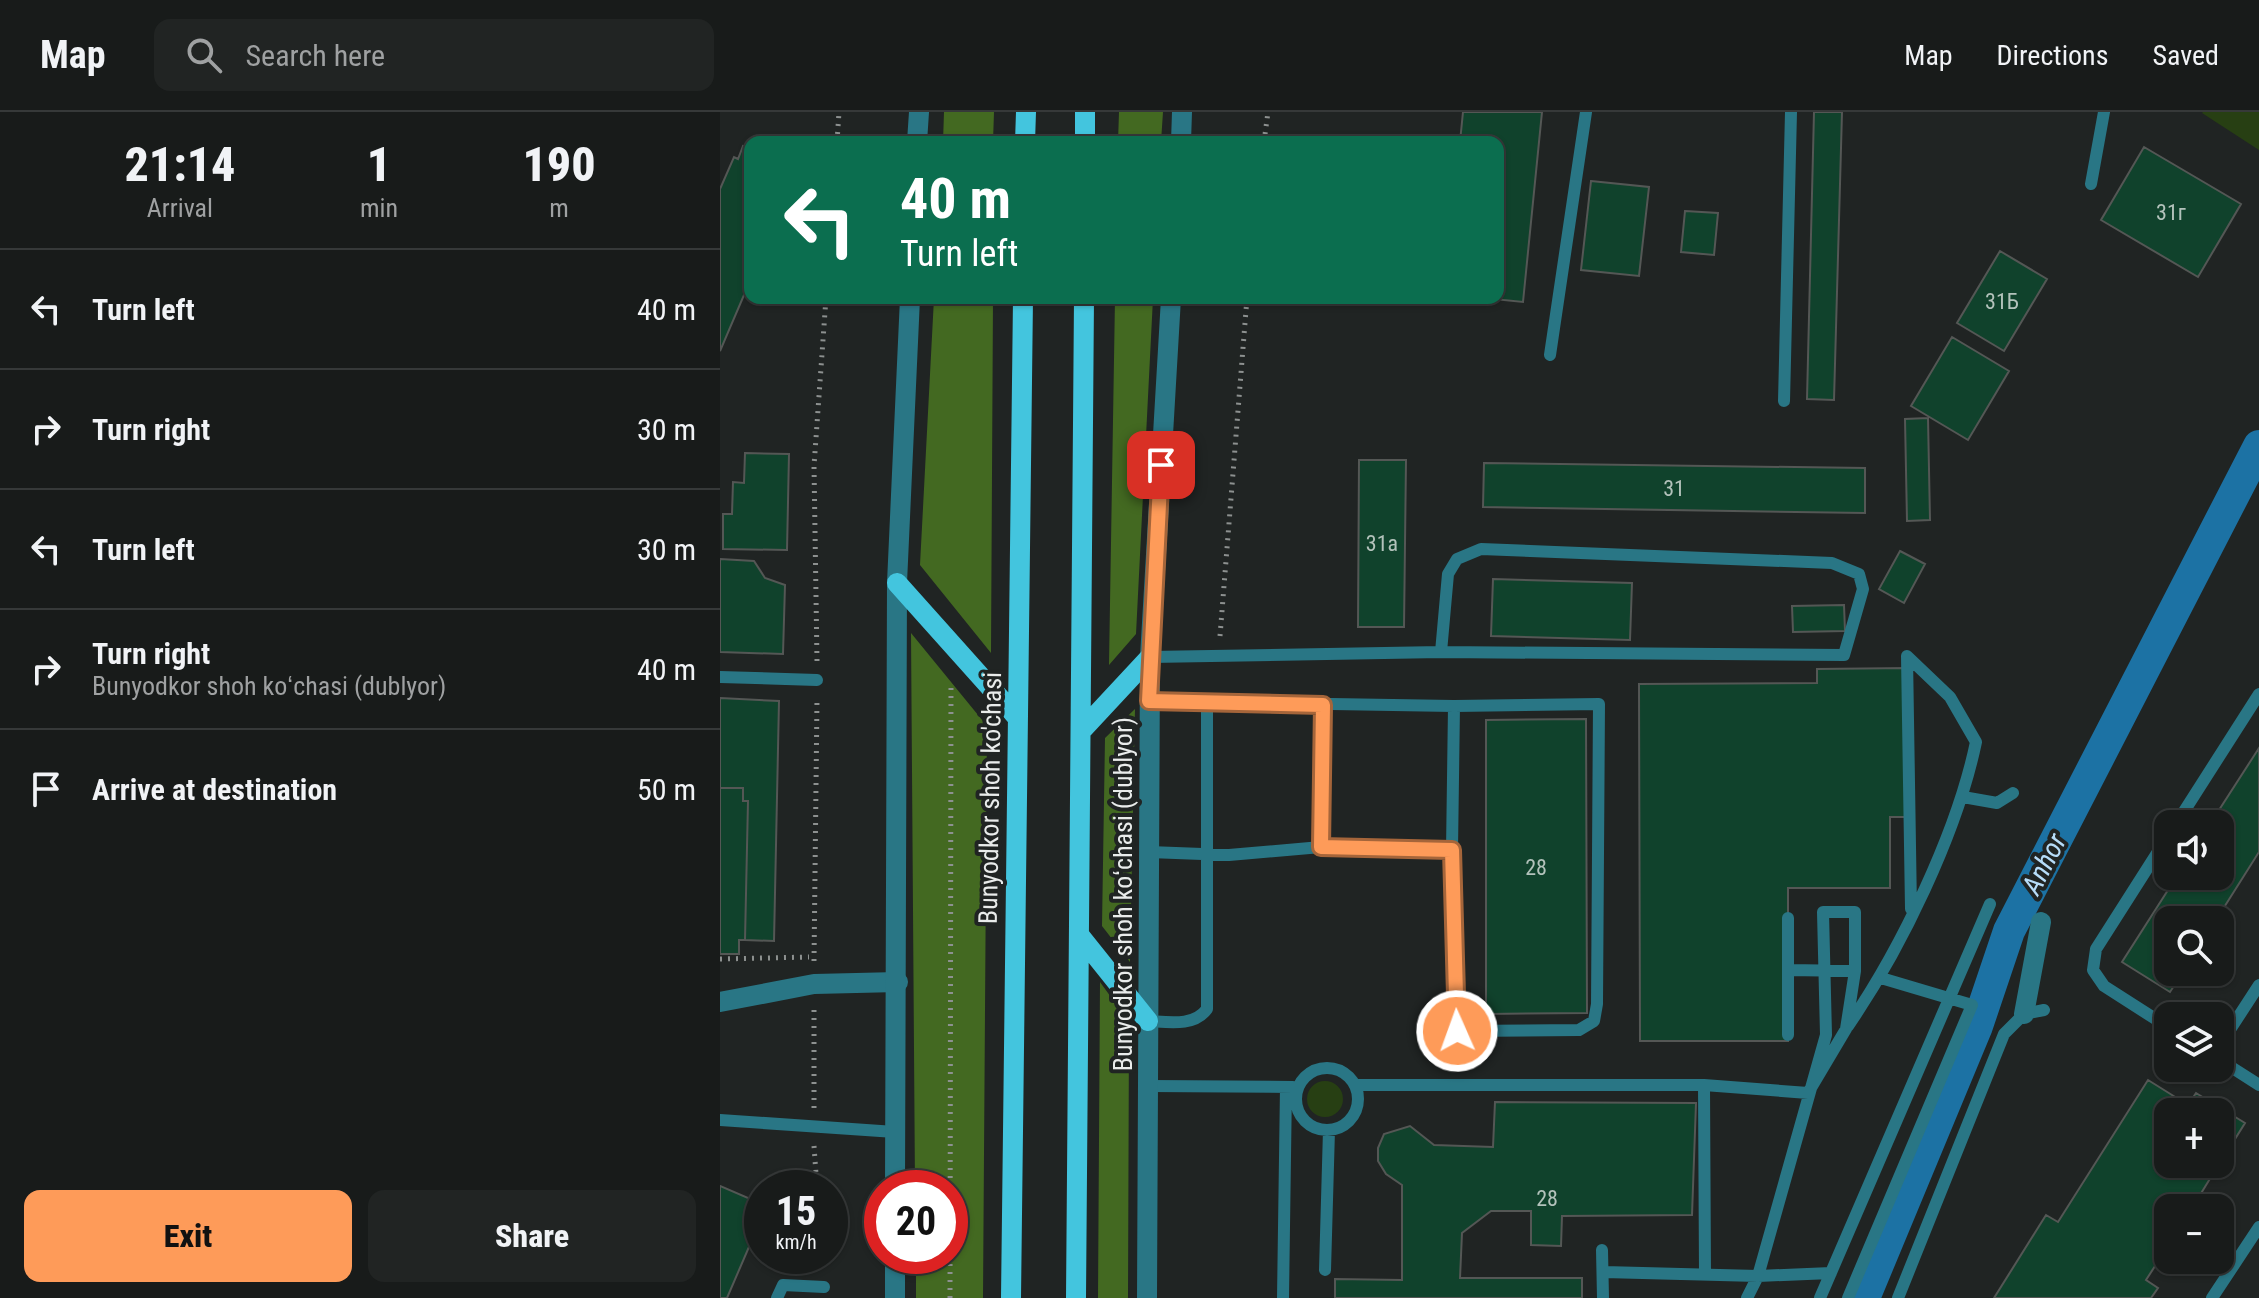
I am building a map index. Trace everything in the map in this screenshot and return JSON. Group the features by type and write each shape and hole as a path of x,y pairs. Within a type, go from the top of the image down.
{"main road":[{"path":"1025,136 1026,112"},
{"path":"1085,112 1085,136"},
{"name":"Bunyodkor shoh ko'chasi","path":"1011,1298 1023,304"},
{"path":"1076,1298 1083,729 1084,304"},
{"path":"897,583 1016,716"},
{"path":"1083,729 1150,657"},
{"path":"1080,936 1148,1021"}],"street":[{"path":"917,136 919,112"},
{"path":"1181,136 1182,112"},
{"path":"895,1170 897,583 910,304"},
{"name":"Bunyodkor shoh koʻchasi (dublyor)","path":"1147,1298 1150,657 1171,304"},
{"path":"2034,1012 2041,922"},
{"path":"720,1002 814,984 898,982"},
{"path":"895,1274 895,1298"}],"lane":[{"path":"1550,355 1586,112"},
{"path":"1784,401 1791,112"},
{"path":"2091,184 2104,112"},
{"path":"1150,657 1441,652 1844,655 1863,589 1859,574 1832,563 1481,549 1457,559 1448,574 1441,652"},
{"path":"1808,1093 1881,978 1911,913 1963,797 1976,742 1950,697 1907,656 1911,913"},
{"path":"1907,678 1930,675"},
{"path":"720,677 817,680"},
{"path":"2185,810 2259,694"},
{"path":"1149,701 1454,706 1599,704 1594,1021 1579,1030 1457,1031 1452,850 1454,706"},
{"path":"1148,1021 1183,1022 1201,1017 1207,1009 1207,703"},
{"path":"1321,847 1323,705"},
{"path":"1963,797 1997,803 2013,793"},
{"path":"1149,852 1229,855 1321,847 1452,850"},
{"path":"2154,858 2096,949 2093,970 2104,986 2154,1018"},
{"path":"1820,1298 1990,904"},
{"path":"1747,1298 1758,1276 1826,1035 1823,912 1855,912 1855,971 1846,1029"},
{"path":"1788,918 1788,1035"},
{"path":"1788,970 1855,971"},
{"path":"1848,1298 1972,1005 1881,978"},
{"path":"2234,1023 2259,985"},
{"path":"1898,1298 2004,1034 2034,1012"},
{"path":"1148,1086 1292,1088 1324,1068 1342,1072 1355,1085 1356,1111 1345,1124 1329,1130 1303,1118 1292,1088"},
{"path":"2234,1069 2259,1085"},
{"path":"1355,1085 1704,1085 1808,1093"},
{"path":"1704,1085 1705,1274"},
{"path":"1283,1298 1292,1088"},
{"path":"720,1120 895,1132"},
{"path":"1325,1270 1329,1130"},
{"path":"2212,1298 2259,1227"},
{"path":"1602,1250 1603,1298"},
{"path":"1604,1272 1758,1276 1831,1273"},
{"path":"777,1298 783,1285 824,1287"}],"path":[{"path":"837,136 839,112"},
{"path":"1265,136 1268,112"},
{"path":"816,1170 813,1128 817,680 814,466 826,304"},
{"path":"1218,654 1247,304"},
{"path":"950,1298 951,682"},
{"path":"720,959 814,957"}],"green space":[{"path":"944,112 994,112 993,136 943,136"},
{"path":"1119,112 1163,112 1161,136 1118,136"},
{"path":"2203,112 2259,112 2259,150 2202,113"},
{"path":"934,304 993,304 991,653 920,565"},
{"path":"1115,304 1153,304 1136,634 1109,665"},
{"path":"911,633 987,726 983,1298 916,1298 916,1274 968,1274 968,1170 915,1170"},
{"path":"1135,709 1130,962 1102,926 1105,738"},
{"path":"1100,982 1129,1022 1128,1298 1098,1298"},
{"path":"1325,1081 1338,1086 1343,1099 1338,1112 1325,1117 1312,1112 1307,1099 1312,1086"}],"building":[{"path":"1463,112 1542,112 1523,302 1504,300 1504,136 1461,136"},
{"path":"1814,112 1842,112 1834,400 1807,399"},
{"path":"744,146 744,295 720,351 720,189 734,157 738,159"},
{"path":"2144,147 2241,204 2198,277 2101,220"},
{"path":"1591,181 1649,187 1639,276 1581,270"},
{"path":"1685,211 1718,213 1714,255 1681,252"},
{"path":"2000,251 2047,279 2004,351 1957,323"},
{"path":"1952,337 2009,371 1968,440 1911,406"},
{"path":"1928,418 1930,520 1907,521 1905,419"},
{"path":"745,453 789,454 787,550 723,549 723,514 732,514 733,482 744,483"},
{"path":"1359,460 1406,460 1404,627 1358,627"},
{"path":"1484,463 1865,468 1865,513 1483,507"},
{"path":"1900,551 1925,564 1904,603 1879,589"},
{"path":"720,559 754,561 765,578 785,585 783,654 720,652"},
{"path":"1493,579 1632,583 1630,640 1491,636"},
{"path":"1844,605 1845,631 1793,632 1792,606"},
{"path":"1909,668 1909,817 1890,817 1890,888 1788,888 1788,1041 1640,1041 1639,684 1817,683 1817,669"},
{"path":"720,698 779,701 774,941 745,940 748,801 743,801 743,788 720,788"},
{"path":"1586,719 1587,1013 1486,1014 1486,720"},
{"path":"2259,748 2259,852 2225,906 2158,906 2168,890 2234,890 2234,810 2219,810"},
{"path":"720,788 743,788 743,801 748,801 745,940 739,940 739,954 720,954"},
{"path":"2154,912 2154,982 2122,962"},
{"path":"2160,986 2174,986 2170,992"},
{"path":"2148,1080 2177,1098 2154,1098 2154,1178 2210,1178 2201,1194 2154,1194 2154,1268 2146,1280 2158,1288 2151,1298 1994,1298 2046,1215 2058,1222"},
{"path":"1495,1102 1696,1103 1692,1215 1562,1216 1561,1246 1531,1245 1531,1211 1491,1211 1462,1233 1460,1278 1582,1278 1582,1298 1335,1298 1335,1279 1402,1280 1402,1185 1386,1174 1378,1161 1378,1148 1384,1134 1410,1126 1434,1145 1493,1147"},
{"path":"2234,1116 2245,1123 2234,1141"},
{"path":"720,1186 744,1196 744,1258 727,1298 720,1298"}],"waterway":[{"name":"Anhor","path":"1864,1298 1977,1026 2009,931 2259,446"}],"route":[{"path":"1161,465 1149,701 1323,705 1321,847 1452,850 1457,1031"}]}
